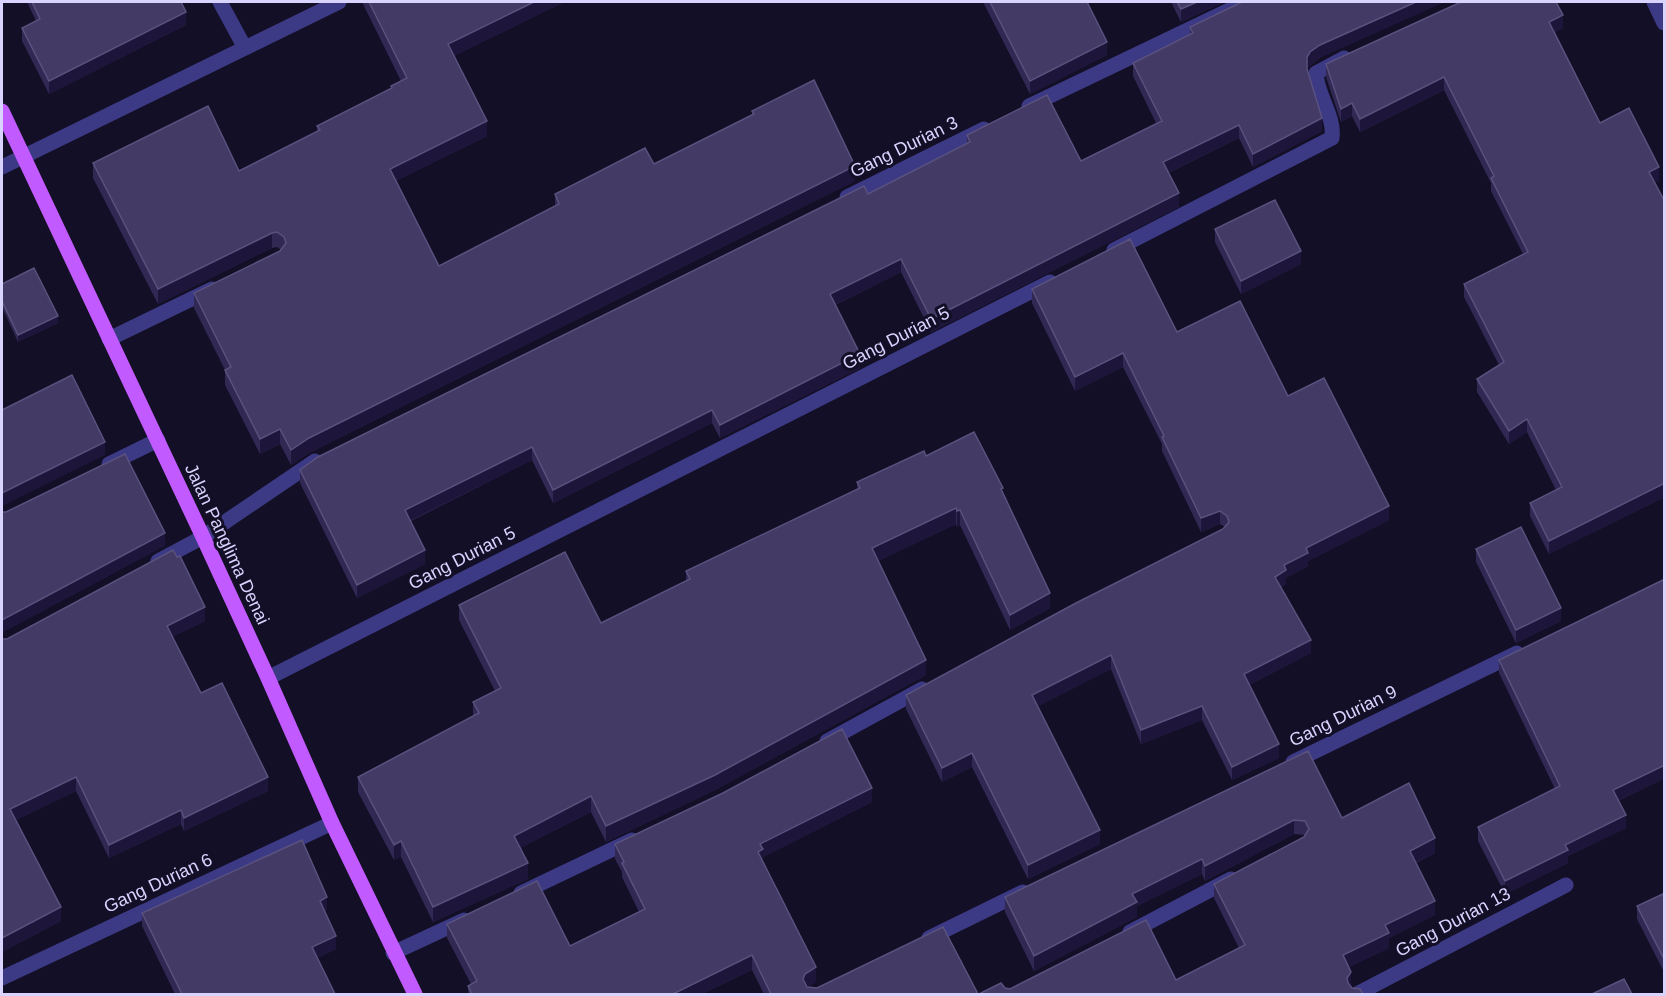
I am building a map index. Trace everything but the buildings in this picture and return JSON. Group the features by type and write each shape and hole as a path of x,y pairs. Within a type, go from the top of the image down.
{"main road":[{"name":"Jalan Panglima Denai","path":"2,111 158,440 412,994"}],"street":[{"path":"220,2 244,48"},
{"path":"2,167 339,2"},
{"path":"1020,111 1246,2"},
{"path":"1654,2 1665,22"},
{"path":"1100,257 1332,138 1334,129 1317,82 1317,73 1357,52"},
{"name":"Gang Durian 3","path":"838,201 998,122"},
{"name":"Gang Durian 5","path":"268,678 1068,273"},
{"path":"109,339 224,283"},
{"path":"95,471 158,440"},
{"path":"150,565 203,537 324,457"},
{"name":"Gang Durian 9","path":"1276,770 1535,644"},
{"path":"812,749 936,681"},
{"name":"Gang Durian 6","path":"2,978 332,823"},
{"path":"509,898 646,834"},
{"path":"1113,940 1247,870"},
{"path":"920,942 1039,885"},
{"name":"Gang Durian 13","path":"1357,994 1566,885"},
{"path":"393,953 477,913"}]}
